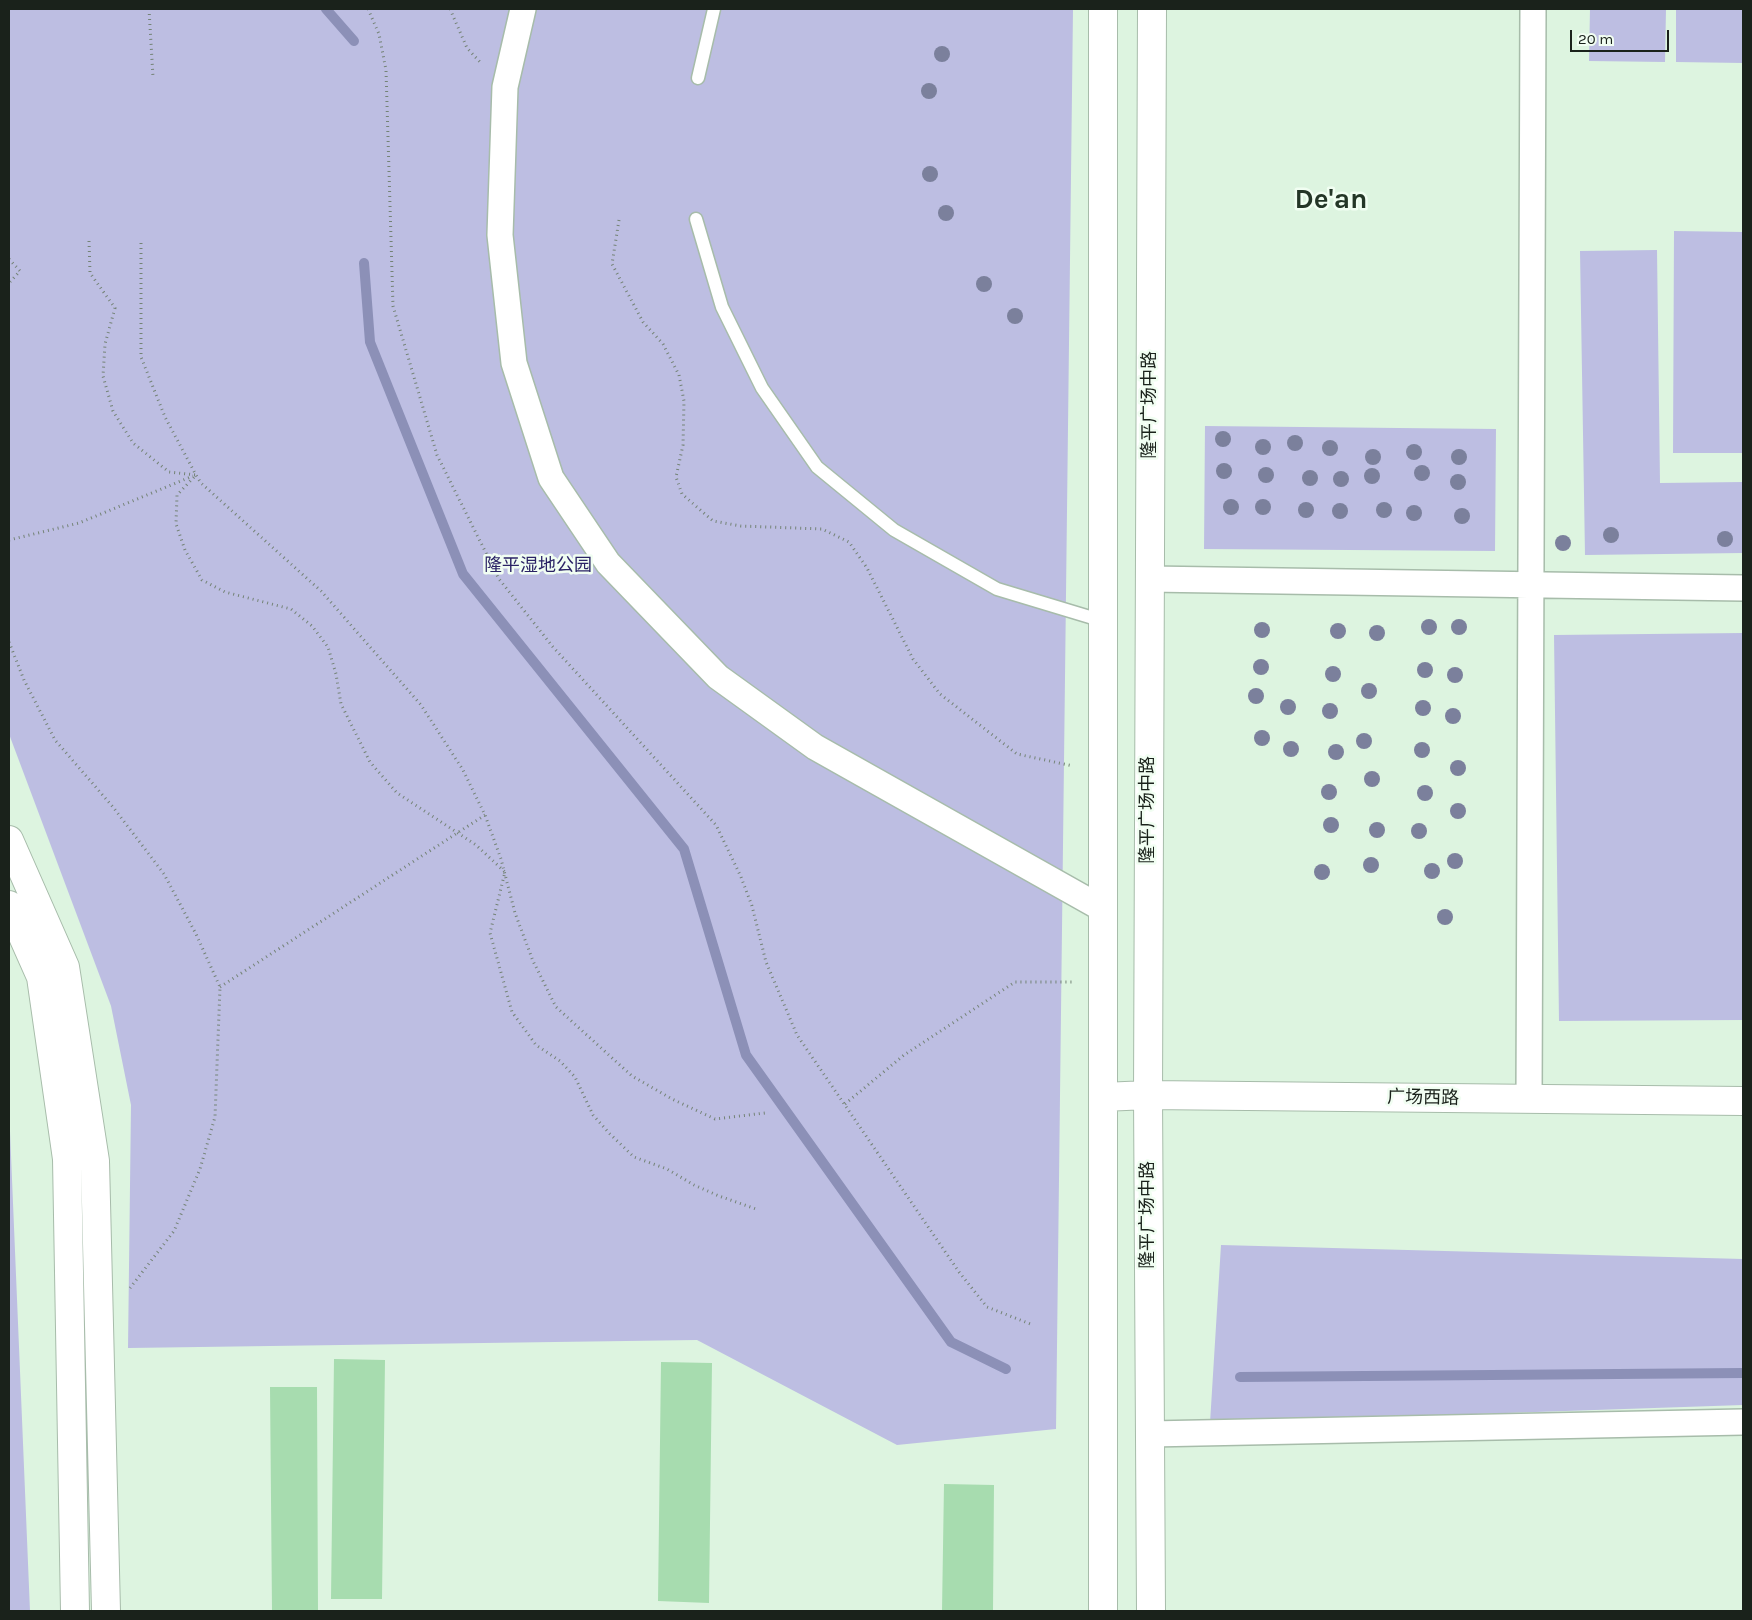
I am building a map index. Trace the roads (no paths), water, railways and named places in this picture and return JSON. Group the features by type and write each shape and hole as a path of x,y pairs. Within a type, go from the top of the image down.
{"street":[{"path":"523,9 505,87 500,235 514,363 551,478 608,564 718,677 815,747 1103,909"},
{"path":"1103,9 1104,1611"},
{"name":"隆平广场中路","path":"1152,9 1148,1095 1152,1611"},
{"path":"1529,1099 1533,9"},
{"path":"1149,579 1743,588"},
{"path":"9,840 65,966 96,1161 106,1611"},
{"path":"9,905 41,977 67,1159 75,1611"},
{"name":"广场西路","path":"1103,1097 1148,1095 1743,1101"},
{"path":"1150,1434 1743,1422"}],"lane":[{"path":"698,78 714,9"},
{"path":"696,219 722,307 762,388 817,467 894,530 997,589 1103,621"}],"waterway":[{"path":"326,9 354,41"},
{"path":"364,263 370,342 463,574 684,849 746,1055 951,1342 1006,1369"},
{"path":"1240,1377 1743,1373"}],"district":[{"name":"De'an","path":"1331,200"}],"park label":[{"name":"隆平湿地公园","path":"538,566"}]}
